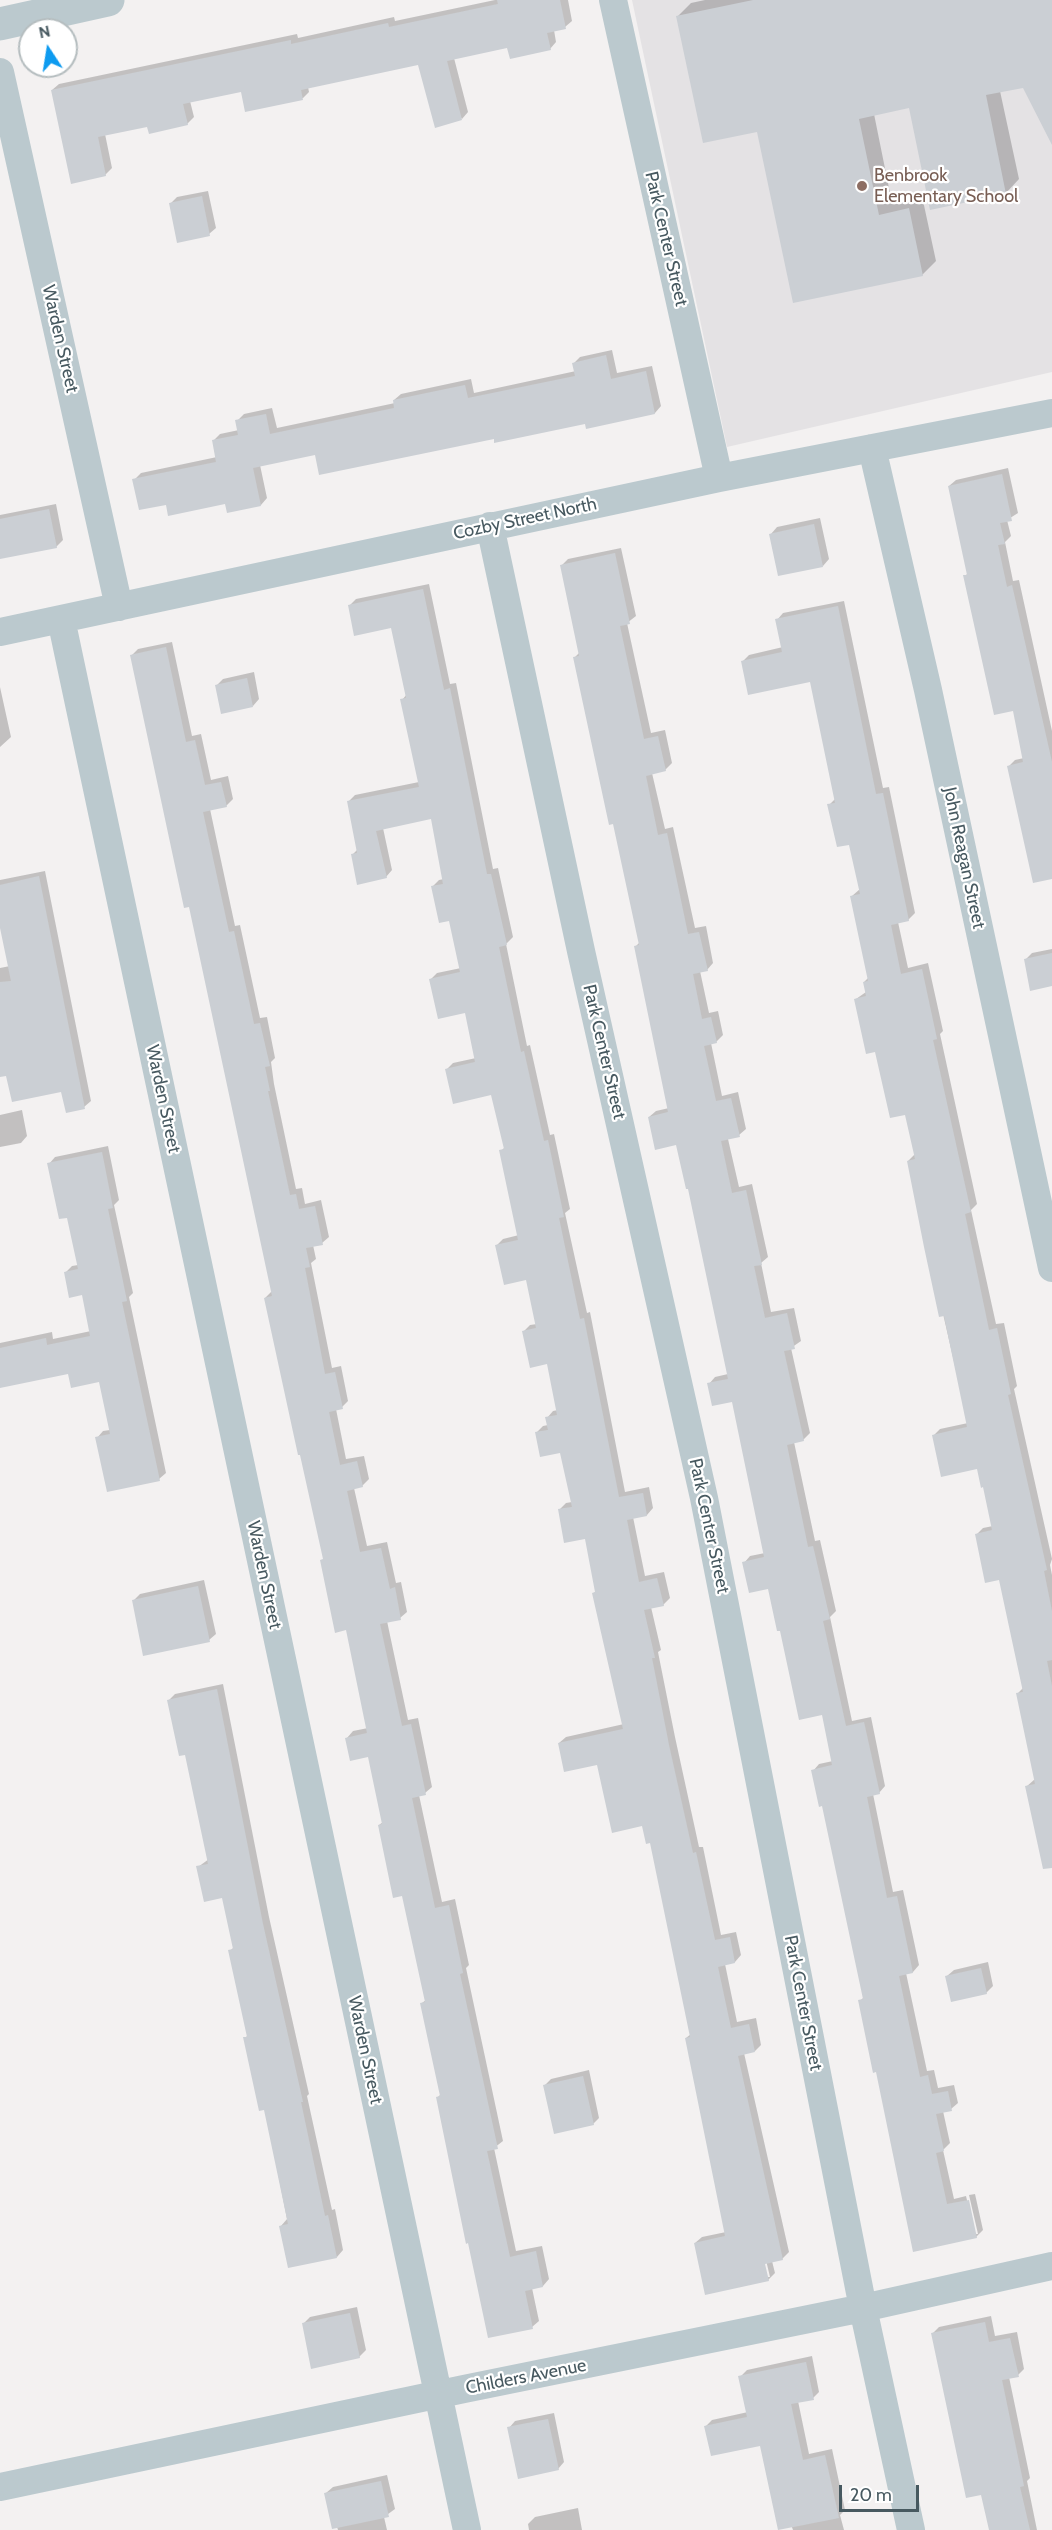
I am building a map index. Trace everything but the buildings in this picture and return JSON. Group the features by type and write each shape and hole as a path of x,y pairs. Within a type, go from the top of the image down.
{"street":[{"path":"0,24 108,0"},
{"name":"Park Center Street","path":"613,0 719,478"},
{"name":"Warden Street","path":"0,72 119,607"},
{"name":"Cozby Street North","path":"0,632 719,478 1052,412"},
{"name":"John Reagan Street","path":"872,448 928,690 1052,1268"},
{"name":"Park Center Street","path":"490,526 581,951 704,1497 863,2308 911,2530"},
{"name":"Warden Street","path":"61,619 467,2530"},
{"name":"Childers Avenue","path":"0,2487 863,2308 1052,2266"}],"shaded area":[{"name":"Benbrook Elementary School","path":"632,0 1052,0 1052,372 727,447"}],"place":[{"name":"Benbrook Elementary School","path":"862,186"}]}
